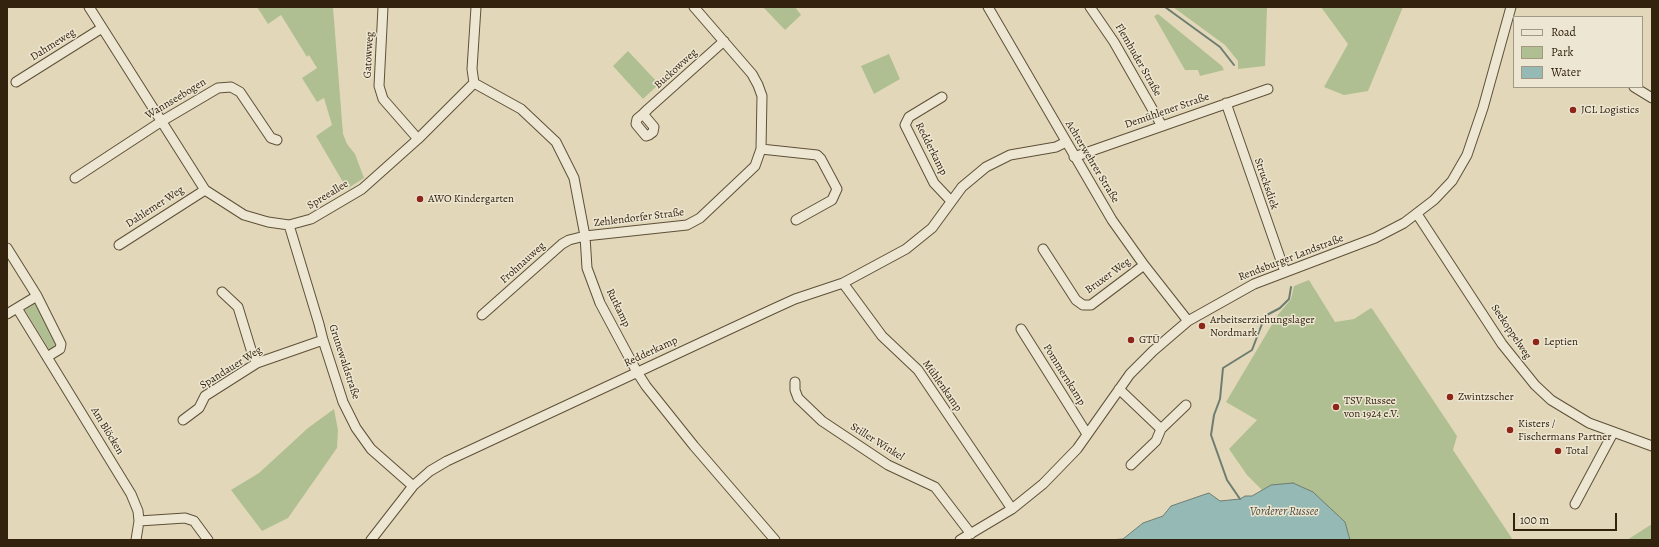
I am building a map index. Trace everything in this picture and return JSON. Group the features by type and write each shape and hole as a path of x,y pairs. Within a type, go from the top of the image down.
{"street":[{"name":"Spreeallee","path":"89,7 140,90 162,121 205,190 244,215 268,222 289,225 311,219 362,188 418,139 474,83"},
{"name":"Gatowweg","path":"383,7 379,86 383,99 418,139"},
{"path":"474,83 472,69 476,7"},
{"name":"Zehlendorfer Straße","path":"584,236 667,229 693,223 750,172 758,162 762,149 762,96 758,85 752,74 694,7"},
{"name":"Achterwehrer Straße","path":"988,7 1112,220 1144,265 1188,321"},
{"name":"Flemhuder Straße","path":"1090,7 1114,42 1162,126"},
{"name":"Rendsburger Landstraße","path":"960,540 1012,509 1043,484 1066,461 1130,374 1153,350 1188,321 1237,292 1375,238 1416,214 1445,188 1464,161 1483,108 1511,13"},
{"name":"Dahmeweg","path":"16,82 102,28"},
{"name":"Buckowweg","path":"643,114 724,41"},
{"name":"Rutkamp","path":"474,83 521,109 556,142 574,178 584,236 587,268 600,303 637,372 646,386 699,452 775,540"},
{"name":"Wannseebogen","path":"75,178 162,121 218,88 231,87 242,94 271,138 277,140"},
{"path":"1636,88 1652,98"},
{"name":"Demühlener Straße","path":"1074,157 1226,103 1268,90"},
{"name":"Redderkamp","path":"942,97 909,117 905,125 934,183 952,202"},
{"name":"Strucksdiek","path":"1226,103 1285,272"},
{"name":"Redderkamp","path":"371,540 412,486 430,471 447,461 795,299 843,283 906,248 932,228 962,187 976,174 998,160 1019,153 1056,147 1066,142"},
{"path":"762,149 817,155 821,159 837,189 835,197 832,200 796,220"},
{"name":"Dahlemer Weg","path":"118,245 205,190"},
{"name":"Seekoppelweg","path":"1416,214 1502,344 1535,385 1551,400 1572,413 1613,433 1652,446"},
{"name":"Grunewaldstraße","path":"289,225 343,402 356,428 371,448 412,486"},
{"name":"Frohnauweg","path":"482,315 562,244 584,236"},
{"path":"7,248 36,296 61,344 60,349 47,357"},
{"name":"Bruxer Weg","path":"1043,249 1076,300 1083,304 1091,305 1144,265"},
{"name":"Mühlenkamp","path":"843,283 882,336 918,370 1012,509"},
{"path":"222,292 238,307 253,356 258,363"},
{"path":"7,314 36,296"},
{"name":"Am Blöcken","path":"17,308 130,494 138,511 139,521 136,540"},
{"name":"Pommernkamp","path":"1021,329 1087,434"},
{"name":"Spandauer Weg","path":"183,420 199,408 206,396 258,363 323,340"},
{"name":"Stiller Winkel","path":"795,382 795,390 798,398 822,421 888,465 935,487 971,534"},
{"path":"1119,389 1161,429"},
{"path":"1131,465 1156,441 1161,429 1186,405"},
{"path":"1575,504 1613,433"},
{"path":"139,521 194,520 208,540"}],"green space":[{"path":"257,7 333,7 343,134 347,144 355,154 364,178 347,189 316,136 332,125 324,98 317,102 302,78 317,68 309,55 307,57 281,15 268,24"},
{"path":"763,7 795,7 801,15 785,30"},
{"path":"1173,7 1267,7 1265,66 1238,69 1238,61 1225,45"},
{"path":"1321,7 1403,7 1368,91 1344,95 1324,87 1348,44"},
{"path":"1158,14 1222,66 1224,70 1200,76 1198,70 1185,70 1154,16"},
{"path":"628,51 659,84 643,99 613,66"},
{"path":"889,54 900,79 874,94 861,66"},
{"name":"TSV Russee von 1924 e.V.","path":"1309,280 1335,322 1354,319 1371,308 1373,310 1457,436 1453,450 1513,540 1350,540 1345,522 1271,485 1262,490 1247,475 1229,449 1257,420 1226,402 1277,316 1291,299 1294,286"},
{"path":"37,302 57,343 57,346 50,351 25,310"},
{"path":"334,409 338,430 337,448 288,518 262,531 231,490 259,473 308,428"},
{"path":"1652,524 1652,540 1627,540"}],"water":[{"name":"Vorderer Russee","path":"1293,483 1313,492 1345,522 1350,540 1108,540 1123,539 1143,523 1163,516 1171,506 1209,493 1220,501 1240,499 1245,496 1252,496 1271,485"}],"waterway":[{"path":"1165,7 1220,47 1234,65"},
{"path":"1240,499 1227,480 1211,435 1214,415 1220,399 1223,368 1252,350 1265,316 1280,308 1289,299 1291,287"}],"place":[{"name":"JCL Logistics","path":"1573,110"},
{"name":"AWO Kindergarten","path":"420,199"},
{"name":"Arbeitserziehungslager Nordmark","path":"1202,326"},
{"name":"GTÜ","path":"1131,340"},
{"name":"Leptien","path":"1536,342"},
{"name":"Zwintzscher","path":"1450,397"},
{"name":"TSV Russee von 1924 e.V.","path":"1336,407"},
{"name":"Kisters / Fischermans Partner","path":"1510,430"},
{"name":"Total","path":"1558,451"}]}
